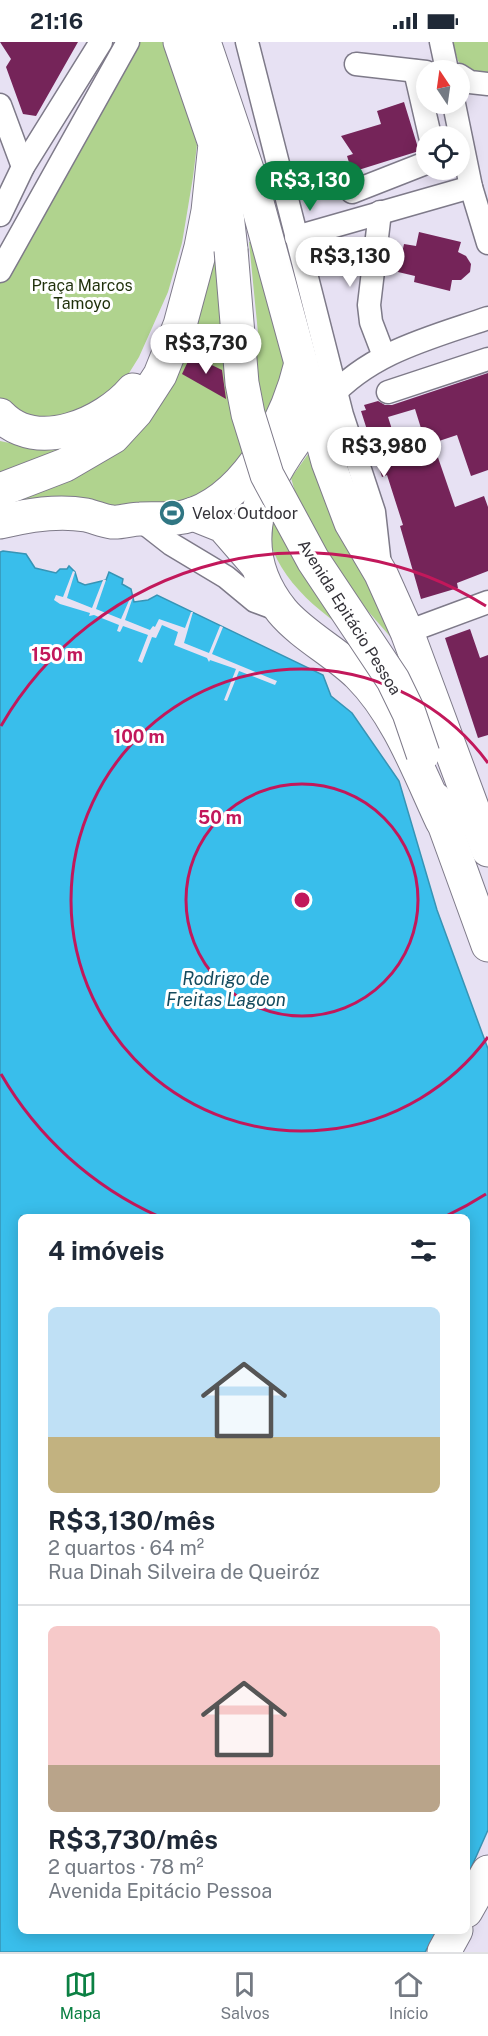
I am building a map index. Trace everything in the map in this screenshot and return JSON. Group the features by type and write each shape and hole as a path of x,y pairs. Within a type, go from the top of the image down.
{"highway":[{"path":"180,42 209,90"},
{"path":"204,42 209,90"},
{"name":"Avenida Epitácio Pessoa","path":"209,90 215,144 225,186 242,383 248,414 267,475 308,552 393,680 409,713 441,821 488,945"},
{"name":"Avenida Epitácio Pessoa","path":"209,90 252,184 314,416 351,523 381,574 479,794 488,850"},
{"path":"0,490 65,465 113,437 136,412 151,390 180,325 201,248 215,144"},
{"path":"0,415 18,428 37,433 65,431 111,412 142,380 180,325"},
{"path":"0,522 65,513 112,522 139,519 170,520 194,514 217,502 249,470 288,408 301,362"},
{"path":"256,564 257,520 264,490 295,439 314,416"},
{"path":"194,514 223,526 256,564 282,612 360,675 382,705 406,746 441,821"},
{"path":"470,1904 488,1872"},
{"path":"444,1952 454,1934"}],"street":[{"path":"0,215 23,167 101,42"},
{"path":"0,271 128,42"},
{"path":"247,42 336,391 376,522 381,574"},
{"path":"440,60 441,44"},
{"path":"356,64 416,69"},
{"path":"470,82 488,84"},
{"path":"0,105 23,167"},
{"path":"456,114 471,187 488,243"},
{"path":"352,192 416,167"},
{"path":"296,237 471,187"},
{"path":"380,212 369,305 371,322 384,356"},
{"path":"314,416 353,375 384,356 488,318"},
{"path":"388,392 488,358"},
{"path":"139,519 171,544 226,577 255,601 282,612"},
{"path":"407,632 488,602"}],"green space":[{"name":"Praça Marcos Tamoyo","path":"132,42 221,42 182,91 197,145 182,243 168,292 139,357 121,386 61,423 0,415 0,277"},
{"path":"452,42 488,42 488,73 470,72 470,60 458,60"},
{"path":"221,221 228,337 259,343 249,242 257,240 295,385 275,451 188,503 3,514 0,497 172,376 204,301"},
{"path":"0,441 29,447 68,447 0,478"},
{"path":"311,450 401,649 367,610 302,516 291,478"},
{"path":"275,504 375,650 328,617 299,590 287,575 277,559 269,537"}],"water":[{"name":"Rodrigo de Freitas Lagoon","path":"0,552 26,554 35,568 56,573 69,566 75,572 78,582 85,585 106,580 109,572 123,579 122,584 131,589 134,602 148,600 157,595 323,675 331,696 352,713 399,781 437,910 488,1049 488,1830 470,1870 470,1214 18,1214 18,1934 436,1934 425,1952 0,1952"}],"pier":[{"path":"73,571 75,572 67,598 92,608 103,580 106,580 96,609 121,619 131,596 133,597 125,620 150,630 153,626 155,627 159,619 185,628 193,612 184,643 209,653 220,626 223,627 212,654 277,681 275,685 239,671 227,701 224,700 236,669 210,660 209,662 207,658 174,645 178,632 162,625 156,638 152,637 142,663 138,661 148,635 123,626 120,632 117,631 119,625 94,615 89,616 90,613 54,600 56,595 63,597"}],"building":[{"path":"0,42 78,42 36,116 23,114 6,67 11,59"},
{"path":"404,102 416,141 416,152 352,172 347,156 353,154 341,136 381,124 377,111"},
{"path":"419,232 461,242 458,252 466,256 471,264 470,272 461,280 452,280 450,291 414,282 415,276 398,272 404,244 416,246"},
{"path":"191,355 222,370 226,399 182,374"},
{"path":"488,373 488,470 471,476 457,435 433,443 455,507 484,496 488,507 488,571 457,583 458,588 421,599 400,526 403,525 387,475 382,477 361,411 366,410 364,405 378,401 385,405 392,405","holes":["415,409 425,441 399,451 388,417"]},
{"path":"470,629 480,658 488,655 488,735 478,738 445,638"}],"place":[{"name":"Velox Outdoor","path":"172,513"}]}
